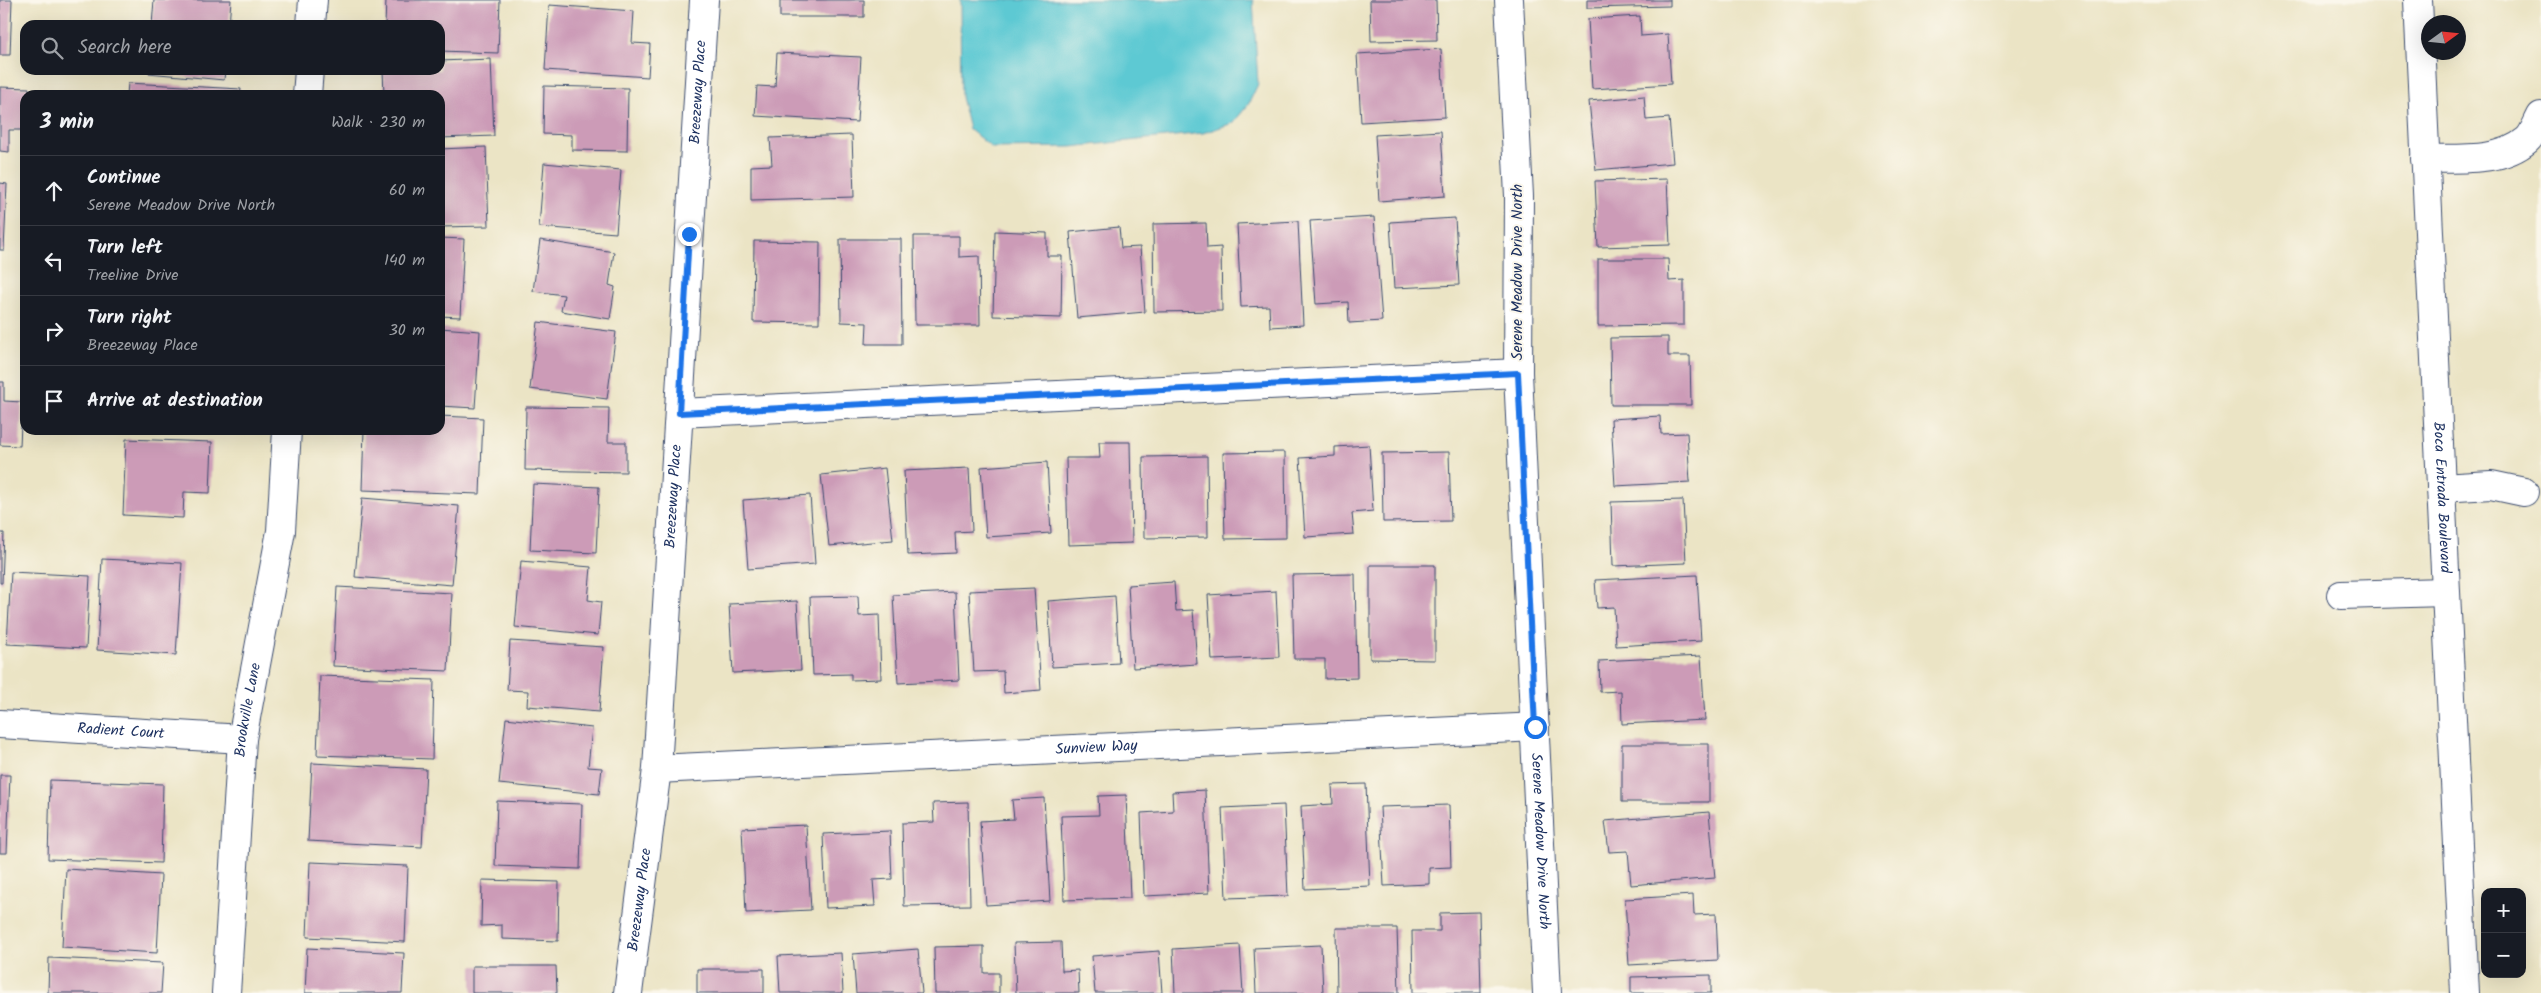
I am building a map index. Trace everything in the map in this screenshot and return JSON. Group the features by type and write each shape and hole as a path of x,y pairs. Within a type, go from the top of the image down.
{"street":[{"path":"311,20 313,0"},
{"name":"Breezeway Place","path":"628,993 657,768 704,0"},
{"name":"Serene Meadow Drive North","path":"1510,0 1519,196 1518,373 1547,993"},
{"name":"Boca Entrada Boulevard","path":"2418,0 2465,993"},
{"path":"307,90 309,75"},
{"path":"2425,159 2486,157 2503,153 2528,139 2541,116"},
{"path":"679,413 1518,373"},
{"name":"Brookville Lane","path":"226,993 242,739 281,530 287,435"},
{"path":"2441,488 2491,484 2524,492"},
{"path":"2341,595 2446,592"},
{"name":"Radient Court","path":"0,724 242,739"},
{"name":"Sunview Way","path":"657,768 1535,727"}],"water":[{"path":"960,0 1253,0 1258,84 1248,105 1233,123 1203,133 1071,147 992,148 969,129 961,97"}],"building":[{"path":"0,0 12,0 10,55 0,55"},
{"path":"154,0 231,0 229,20 152,20"},
{"path":"386,0 500,0 498,53 445,51 445,20 385,20"},
{"path":"780,0 864,0 864,17 780,17"},
{"path":"1370,0 1436,0 1437,40 1371,41"},
{"path":"1587,0 1670,0 1670,6 1587,8"},
{"path":"549,5 634,11 632,43 650,44 648,77 545,70"},
{"path":"1640,16 1641,36 1668,34 1671,84 1592,89 1588,19"},
{"path":"1441,49 1445,117 1361,122 1357,54"},
{"path":"777,53 861,57 857,122 755,116 757,86 775,87"},
{"path":"491,59 494,136 445,138 445,90 384,90 383,75 445,75 445,61"},
{"path":"170,75 224,75 224,80"},
{"path":"128,83 241,89 241,90 127,90"},
{"path":"544,86 628,88 627,151 572,150 572,135 543,134"},
{"path":"0,87 29,88 29,90 20,90 20,130 9,130 9,152 0,151"},
{"path":"1644,96 1646,120 1669,118 1673,163 1596,170 1589,101"},
{"path":"1441,131 1445,196 1379,201 1375,135"},
{"path":"852,135 854,197 751,200 751,166 772,165 770,138"},
{"path":"486,147 489,226 445,227 445,149"},
{"path":"544,163 621,170 616,233 539,227"},
{"path":"1667,179 1670,245 1598,247 1595,181"},
{"path":"0,183 7,184 4,250 0,250"},
{"path":"1374,217 1382,321 1349,323 1348,302 1316,304 1310,221"},
{"path":"1455,218 1459,285 1394,288 1390,222"},
{"path":"1298,221 1303,325 1270,327 1269,306 1241,307 1237,224"},
{"path":"1206,223 1207,248 1221,247 1222,311 1154,312 1153,224"},
{"path":"1119,227 1121,248 1140,247 1145,312 1077,318 1070,232"},
{"path":"995,231 1047,233 1047,256 1062,256 1061,318 993,316"},
{"path":"914,236 959,236 959,257 979,256 980,325 915,325"},
{"path":"445,238 464,239 460,317 445,316"},
{"path":"840,239 901,239 902,344 866,344 867,323 841,322"},
{"path":"540,240 614,252 609,285 615,287 610,319 561,311 564,295 533,291"},
{"path":"754,241 820,242 819,323 753,322"},
{"path":"1598,259 1668,259 1669,281 1684,280 1684,325 1598,326"},
{"path":"538,322 616,332 607,399 530,389"},
{"path":"445,328 480,331 475,408 445,406"},
{"path":"1668,337 1668,356 1690,356 1691,405 1611,405 1610,338"},
{"path":"0,382 4,382 4,401 20,402 20,446 0,445"},
{"path":"526,407 609,408 608,442 626,442 626,472 525,470"},
{"path":"445,416 483,418 480,494 362,490 364,435 445,435"},
{"path":"1660,416 1661,434 1687,433 1690,482 1615,486 1611,419"},
{"path":"126,439 212,442 210,493 184,492 183,518 123,515"},
{"path":"1099,442 1130,442 1132,543 1068,545 1066,458 1100,458"},
{"path":"1369,445 1373,511 1352,513 1354,534 1305,537 1300,458 1335,456 1335,447"},
{"path":"1285,452 1286,538 1225,539 1223,453"},
{"path":"1449,452 1451,521 1383,522 1382,453"},
{"path":"1207,456 1208,537 1144,538 1143,457"},
{"path":"1047,462 1051,533 986,537 981,467"},
{"path":"885,468 893,540 829,546 821,475"},
{"path":"969,468 972,531 955,532 956,553 908,555 904,471"},
{"path":"533,484 599,487 596,553 530,550"},
{"path":"810,495 815,564 748,569 743,500"},
{"path":"362,498 459,506 452,585 355,577"},
{"path":"1683,500 1686,563 1613,566 1611,502"},
{"path":"0,533 4,533 2,583 0,583"},
{"path":"102,559 182,563 176,655 97,650"},
{"path":"521,561 591,567 588,600 601,602 598,635 515,627"},
{"path":"1370,565 1435,565 1435,660 1370,659"},
{"path":"11,572 90,576 86,648 7,644"},
{"path":"1355,574 1357,678 1325,679 1325,659 1294,659 1292,575"},
{"path":"1697,575 1701,641 1616,646 1614,607 1597,608 1595,580"},
{"path":"1174,582 1176,611 1193,610 1197,664 1133,668 1128,585"},
{"path":"337,587 452,593 448,671 333,666"},
{"path":"1034,588 1041,690 1004,693 1003,671 974,672 969,591"},
{"path":"1276,591 1279,657 1212,660 1208,595"},
{"path":"955,592 959,680 898,683 893,595"},
{"path":"858,596 859,616 879,615 881,679 851,680 851,674 813,675 810,597"},
{"path":"1115,596 1119,663 1052,667 1048,601"},
{"path":"797,601 801,670 733,673 729,604"},
{"path":"510,641 604,647 599,712 527,706 528,691 507,690"},
{"path":"1701,656 1705,720 1622,724 1621,691 1600,692 1599,661"},
{"path":"320,676 434,680 432,759 317,755"},
{"path":"506,718 592,728 588,767 602,768 599,794 499,784"},
{"path":"1622,744 1709,744 1709,802 1622,802"},
{"path":"312,763 426,769 422,847 308,841"},
{"path":"0,775 10,775 7,853 0,853"},
{"path":"50,780 163,784 161,863 48,859"},
{"path":"1366,784 1370,886 1305,889 1301,806 1333,804 1332,785"},
{"path":"1205,790 1209,893 1144,896 1141,813 1173,811 1172,792"},
{"path":"1126,795 1130,898 1064,900 1061,816 1099,815 1098,796"},
{"path":"1044,798 1050,901 986,905 980,821 1014,819 1012,800"},
{"path":"497,801 582,804 580,869 495,866"},
{"path":"968,802 970,905 904,906 902,823 934,822 933,803"},
{"path":"1284,805 1288,896 1226,898 1222,808"},
{"path":"1449,805 1451,867 1429,868 1429,884 1384,886 1380,807"},
{"path":"1709,812 1715,878 1631,885 1628,851 1609,852 1605,821"},
{"path":"806,825 811,910 746,913 742,828"},
{"path":"890,831 892,879 873,880 875,906 826,908 823,834"},
{"path":"310,862 408,866 405,942 307,937"},
{"path":"66,869 161,875 157,953 62,947"},
{"path":"482,880 559,882 558,941 502,939 502,925 481,926"},
{"path":"1693,895 1694,915 1716,914 1718,960 1629,965 1625,899"},
{"path":"1479,912 1481,993 1413,993 1412,931 1440,931 1440,913"},
{"path":"1336,928 1397,928 1399,993 1337,993"},
{"path":"1061,942 1062,971 1078,970 1079,993 1016,993 1014,943"},
{"path":"1240,945 1243,993 1175,993 1173,949"},
{"path":"1321,945 1323,993 1256,993 1254,948"},
{"path":"984,946 984,973 999,973 999,993 935,993 934,947"},
{"path":"307,948 404,953 402,993 305,993"},
{"path":"918,949 922,993 856,993 853,954"},
{"path":"1159,951 1162,993 1095,993 1092,956"},
{"path":"841,953 843,993 780,993 778,956"},
{"path":"49,958 163,963 161,993 48,993"},
{"path":"472,966 556,966 557,993 472,993"},
{"path":"697,969 764,969 764,993 697,993"},
{"path":"1711,975 1711,993 1631,993 1631,977"}],"route":[{"path":"689,234 679,413 1518,373 1535,727"}]}
